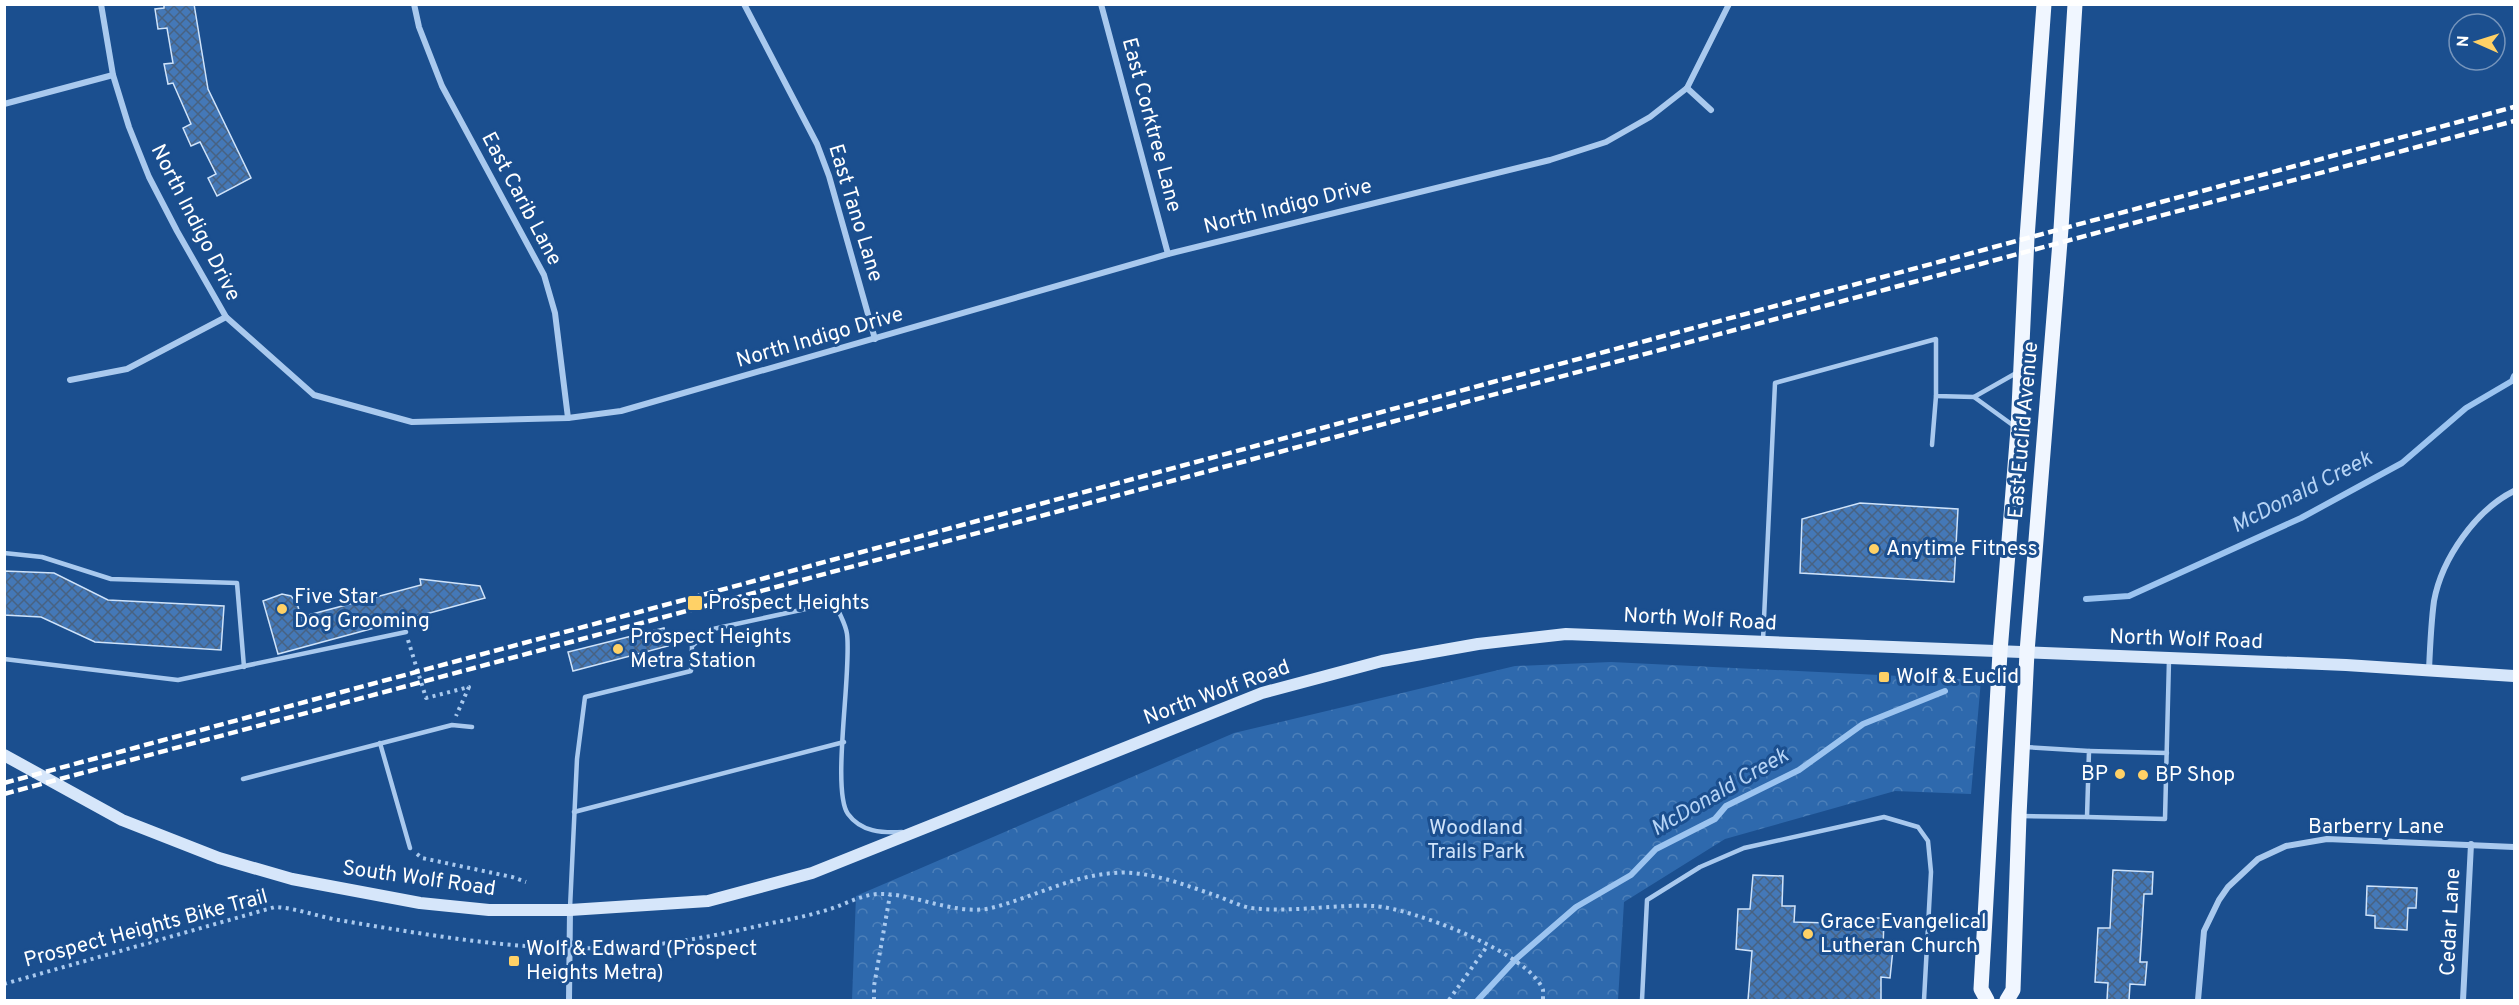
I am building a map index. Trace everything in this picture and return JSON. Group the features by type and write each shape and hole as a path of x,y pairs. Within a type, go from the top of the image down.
{"main road":[{"name":"East Euclid Avenue","path":"1987,1000 1981,989 2000,652 2018,429 2028,226 2044,4"},
{"name":"East Euclid Avenue","path":"2007,1000 2013,990 2027,652 2060,244 2075,4"},
{"name":"North Wolf Road","path":"916,831 1262,693 1382,661 1478,644 1566,634 2027,652 2429,670 2514,676"},
{"name":"South Wolf Road","path":"4,755 122,820 219,858 292,879 432,904 489,910 570,910 708,901 812,873 916,831"}],"street":[{"name":"North Indigo Drive","path":"101,4 113,75 129,127 149,177 226,317 314,395 412,422 568,418 621,411 1168,254 1550,160 1606,142 1650,117 1687,88"},
{"name":"East Carib Lane","path":"414,4 419,27 442,86 544,275 555,313 568,418"},
{"name":"East Tano Lane","path":"744,4 812,135 825,165 875,339"},
{"name":"East Corktree Lane","path":"1101,4 1168,254"},
{"path":"1711,110 1687,88 1729,4"},
{"path":"4,104 113,75"},
{"path":"70,380 127,369 226,317"},
{"path":"2429,670 2435,598 2450,559 2475,522 2492,506 2514,491"},
{"name":"Barberry Lane","path":"2198,1000 2204,931 2228,887 2258,859 2286,846 2327,839 2514,847"},
{"name":"Cedar Lane","path":"2463,1000 2471,844"},
{"path":"569,1000 570,910"}],"lane":[{"path":"1763,643 1775,383 1936,339 1936,396 1932,445"},
{"path":"1936,396 1974,397 2021,371"},
{"path":"1974,397 2018,429"},
{"path":"4,553 42,557 111,579 237,582 244,666"},
{"path":"570,910 577,759 585,697 692,671 692,646 713,628 824,605 839,612 847,632 848,656 841,787 847,813 864,828 881,832 916,831"},
{"path":"4,659 178,680 406,632"},
{"path":"2019,816 2165,819 2169,659"},
{"path":"243,779 452,724 472,728"},
{"path":"574,812 843,742"},
{"path":"380,743 410,848"},
{"path":"2022,747 2089,752 2167,753"},
{"path":"2087,817 2089,752"},
{"path":"1642,1000 1647,900 1700,867 1744,848 1884,817 1917,827 1928,841 1931,872 1924,1000"}],"path":[{"path":"406,632 426,698 469,687 452,724"},
{"path":"410,848 422,858 526,882"},
{"path":"585,948 635,947 696,940 826,910 871,895 890,895 950,908 989,909 1083,878 1113,873 1137,873 1187,885 1248,908 1307,909 1374,906 1393,909 1439,924 1508,954 1520,964 1543,991 1543,1000"},
{"path":"874,1000 874,986 890,895"},
{"name":"Prospect Heights Bike Trail","path":"4,984 274,907 481,943 544,947"},
{"path":"1449,1000 1488,945"}],"green space":[{"name":"Woodland Trails Park","path":"1611,662 1981,680 1971,794 1895,791 1725,839 1624,902 1618,1000 852,1000 856,896 1234,733 1515,666"}],"building":[{"path":"164,4 194,4 208,89 251,178 217,196 208,178 216,174 200,142 191,146 183,128 191,124 173,83 168,84 164,64 173,63 167,28 158,29 155,9 164,8"},
{"path":"1860,503 1958,509 1954,582 1800,573 1802,519"},
{"path":"4,571 54,573 108,600 224,606 221,650 95,642 41,617 4,615"},
{"path":"420,579 480,586 485,598 278,654 263,601 282,594 291,596 297,603 301,617 421,585"},
{"name":"Prospect Heights Metra Station","path":"664,628 668,646 573,671 568,652"},
{"path":"2113,870 2153,872 2152,894 2144,894 2140,962 2147,962 2145,985 2130,984 2129,1000 2107,1000 2108,983 2095,982 2098,928 2110,928"},
{"name":"Grace Evangelical Lutheran Church","path":"1753,875 1783,876 1782,906 1795,906 1794,922 1829,923 1830,918 1884,918 1883,949 1893,949 1890,978 1881,977 1881,1000 1748,1000 1752,951 1736,949 1738,909 1750,909"},
{"path":"2367,886 2417,888 2416,908 2408,908 2407,930 2375,928 2375,916 2366,915"}],"waterway":[{"name":"McDonald Creek","path":"2086,599 2129,596 2301,518 2402,463 2466,408 2512,381 2514,376"},
{"name":"McDonald Creek","path":"1478,1000 1516,959 1576,907 1631,875 1656,849 1715,819 1726,806 1799,770 1863,724 1945,691"}],"railway":[{"path":"4,783 2514,107"},
{"path":"4,794 2514,121"}],"place":[{"name":"Anytime Fitness","path":"1874,549"},
{"name":"Prospect Heights","path":"695,603"},
{"name":"Five Star Dog Grooming","path":"282,609"},
{"name":"Prospect Heights Metra Station","path":"618,649"},
{"name":"Wolf & Euclid","path":"1884,677"},
{"name":"BP","path":"2120,774"},
{"name":"BP Shop","path":"2143,775"},
{"name":"Grace Evangelical Lutheran Church","path":"1808,934"},
{"name":"Wolf & Edward (Prospect Heights Metra)","path":"514,961"}]}
